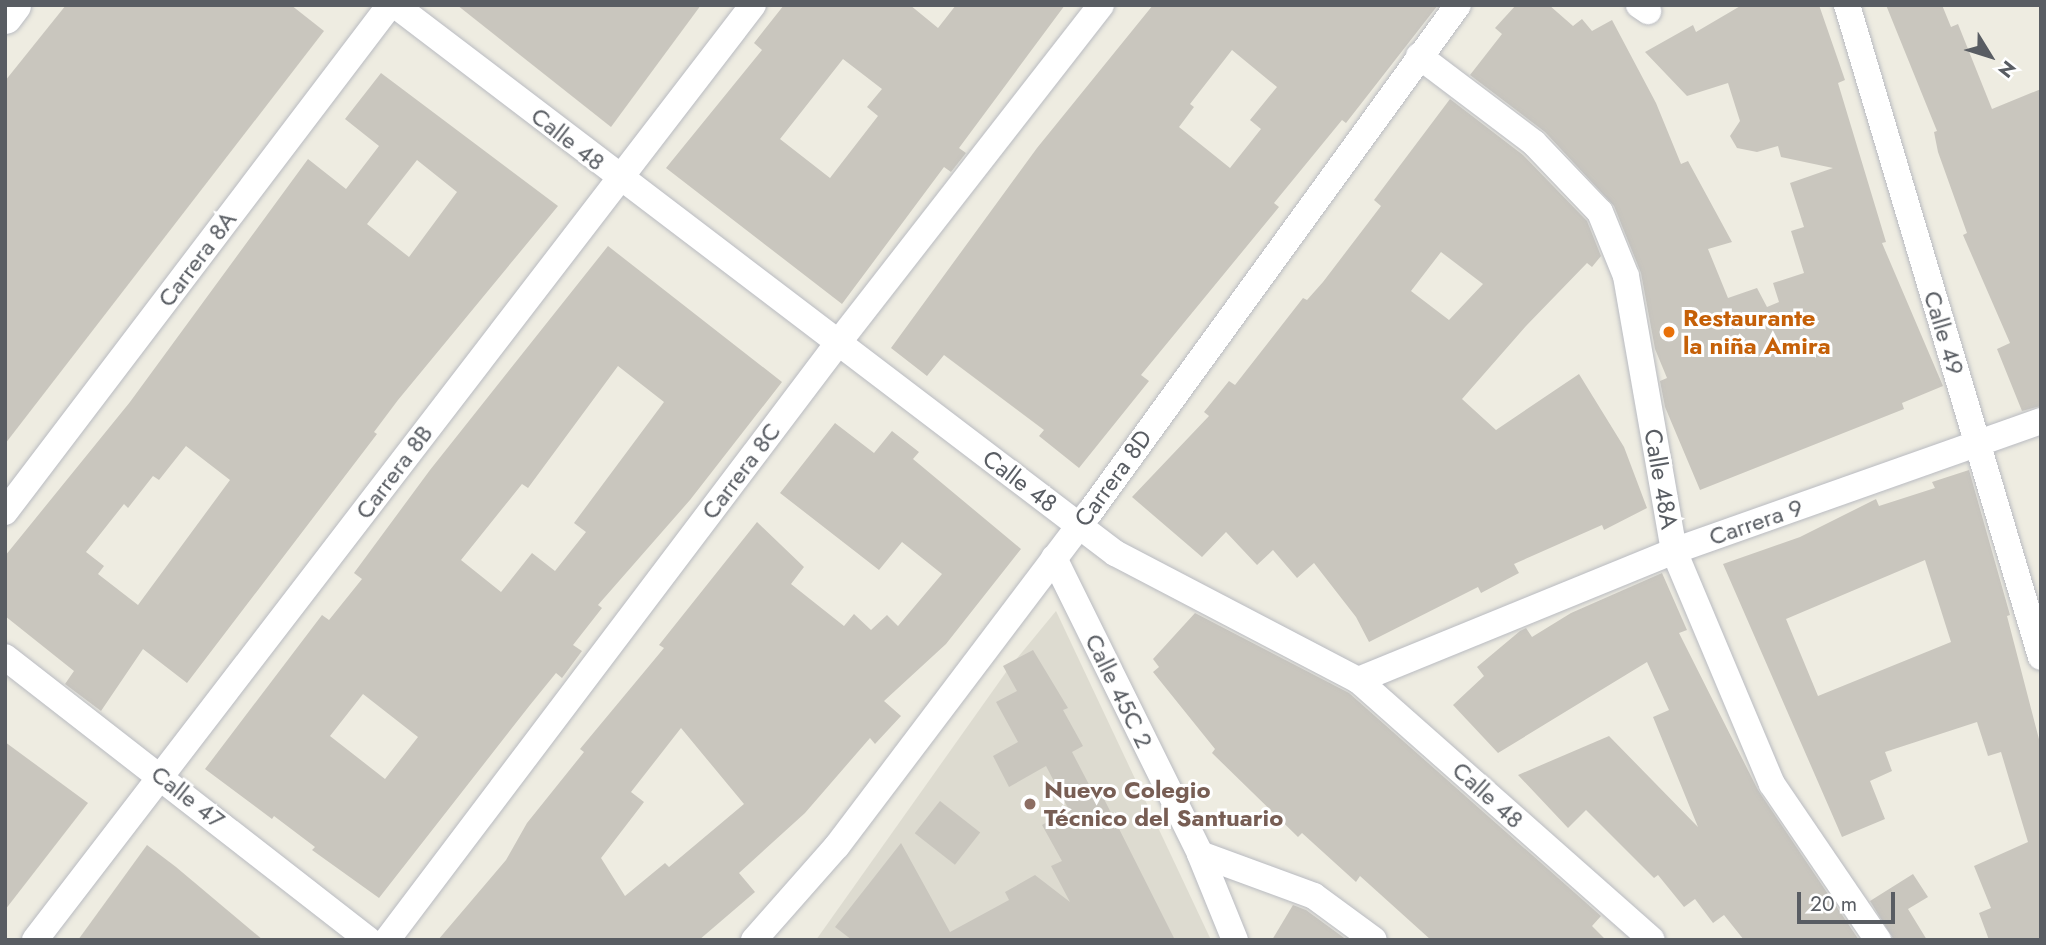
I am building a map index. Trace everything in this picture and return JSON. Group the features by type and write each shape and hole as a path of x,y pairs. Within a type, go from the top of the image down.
{"street":[{"path":"5,17 14,5"},
{"name":"Carrera 8A","path":"5,512 390,5"},
{"name":"Calle 48","path":"395,5 1115,553 1358,680 1652,940"},
{"name":"Carrera 8B","path":"35,940 753,5"},
{"name":"Carrera 8C","path":"387,940 838,343 1101,5"},
{"name":"Carrera 8D","path":"754,940 837,846 1079,526 1458,5"},
{"name":"Calle 49","path":"1846,7 2041,657"},
{"name":"Calle 48A","path":"1419,56 1534,143 1600,212 1626,276 1674,551 1772,784 1878,940"},
{"name":"Carrera 9","path":"1358,680 1674,551 2041,421"},
{"name":"Calle 45C 2","path":"1054,558 1200,854 1235,940"},
{"name":"Calle 47","path":"5,657 368,940"},
{"path":"1200,854 1314,896 1374,940"}],"shaded area":[{"name":"Nuevo Colegio Técnico del Santuario","path":"1056,611 1211,940 816,940 1009,668"}],"building":[{"path":"66,5 291,5 324,31 5,444 5,81"},
{"path":"457,5 701,5 611,127"},
{"path":"784,5 910,5 938,28 956,5 1065,5 959,148 966,153 951,172 944,167 842,304 666,168 762,50 754,43","holes":["843,59 882,89 867,107 878,116 830,178 780,139"]},
{"path":"1153,5 1438,5 1346,123 1342,120 1274,203 1279,207 1141,375 1149,381 1079,468 1039,436 1044,430 944,355 927,376 891,348 1037,148","holes":["1232,50 1277,87 1250,120 1261,129 1230,168 1179,127 1194,107 1190,104"]},
{"path":"1516,5 1549,5 1573,26 1582,19 1592,31 1612,20 1656,103 1681,164 1688,161 1732,242 1708,249 1728,298 1757,288 1767,307 1779,302 1773,283 1804,273 1791,231 1804,227 1790,183 1833,168 1781,157 1778,146 1757,152 1737,148 1730,136 1740,121 1728,83 1687,96 1645,52 1693,25 1696,32 1742,5 1819,5 1845,80 1838,83 1886,242 1882,243 1943,386 1902,403 1904,409 1700,490 1665,407 1660,381 1667,378 1655,349 1641,273 1614,206 1545,132 1470,75 1502,34 1495,28"},
{"path":"1886,5 1942,5 1951,27 1958,24 1992,109 2041,89 2041,406 2022,411 1997,349 2010,343 1963,235 1967,233 1938,152 1934,132 1937,131"},
{"path":"381,73 558,206 398,400 374,432 377,434 187,683 143,649 101,711 65,684 74,671 5,616 5,556 130,402 308,159 346,189 379,146 345,119","holes":["417,160 457,192 409,257 367,224","186,446 230,480 138,605 98,574 104,566 86,552 124,504 128,508 153,476 159,480"]},
{"path":"1450,99 1523,155 1587,221 1601,256 1592,267 1587,263 1526,326 1462,399 1496,430 1579,374 1624,447 1647,508 1604,530 1602,525 1514,564 1519,573 1481,593 1478,587 1369,642 1356,617 1314,563 1297,578 1273,550 1257,565 1226,532 1202,557 1132,497 1209,416 1204,412 1229,381 1235,385 1303,298 1307,300 1323,282 1381,206 1374,200","holes":["1441,252 1483,284 1449,320 1411,291"]},
{"path":"608,246 782,382 690,500 598,605 602,608 573,645 582,651 562,678 556,673 379,898 312,850 315,847 274,816 272,819 205,769 322,615 329,620 362,579 354,573 430,470","holes":["618,366 664,402 574,523 586,532 555,571 532,553 501,592 461,560 522,484 528,488","363,694 418,737 385,779 330,736"]},
{"path":"835,423 874,453 892,431 919,452 913,459 1021,549 946,644 884,701 901,716 875,744 870,738 805,813 739,873 755,892 699,940 438,940 506,860 527,823 584,752 580,749 664,648 659,645 757,522 804,567 791,584 844,626 854,614 871,630 887,615 898,626 942,574 902,542 879,570 780,493","holes":["681,728 744,804 669,867 665,863 625,896 601,858 644,802 631,792"]},
{"path":"1969,470 2010,615 2007,616 2041,747 2041,940 1989,940 1979,913 1991,908 1974,866 2028,842 2001,752 1988,756 1977,722 1885,752 1892,771 1870,781 1885,819 1842,837 1723,564 1800,537 1876,499 1879,506 1935,488 1932,482","holes":["1925,560 1951,642 1818,696 1786,619"]},
{"path":"1662,573 1687,630 1679,633 1758,790 1859,940 1744,940 1724,915 1713,923 1695,899 1684,907 1658,875 1654,878 1586,810 1568,828 1518,775 1609,736 1698,827 1653,717 1669,710 1647,662 1498,753 1453,705 1484,676 1477,667 1520,631 1526,628 1532,637 1571,613"},
{"path":"1195,613 1349,693 1601,916 1592,926 1606,940 1431,940 1360,876 1356,882 1302,833 1298,837 1212,753 1215,749 1153,672 1159,667 1153,659"},
{"path":"1033,650 1068,708 1063,710 1083,746 1072,752 1095,796 1101,793 1175,940 852,940 835,927 901,843 950,932 1009,900 1005,892 1035,875 1070,902 1051,866 1062,861 1042,825 1069,810 1046,766 1009,787 993,756 1018,742 996,702 1017,691 1003,666"},
{"path":"5,742 88,803 5,910"},
{"path":"940,801 980,832 955,865 915,833"},
{"path":"147,845 176,867 263,940 78,940"},
{"path":"1913,874 1928,897 1908,909 1927,940 1894,940 1870,901"},
{"path":"1293,905 1306,910 1347,940 1272,940"}],"place":[{"name":"Restaurante la niña Amira","path":"1669,332"},
{"name":"Nuevo Colegio Técnico del Santuario","path":"1030,804"}]}
